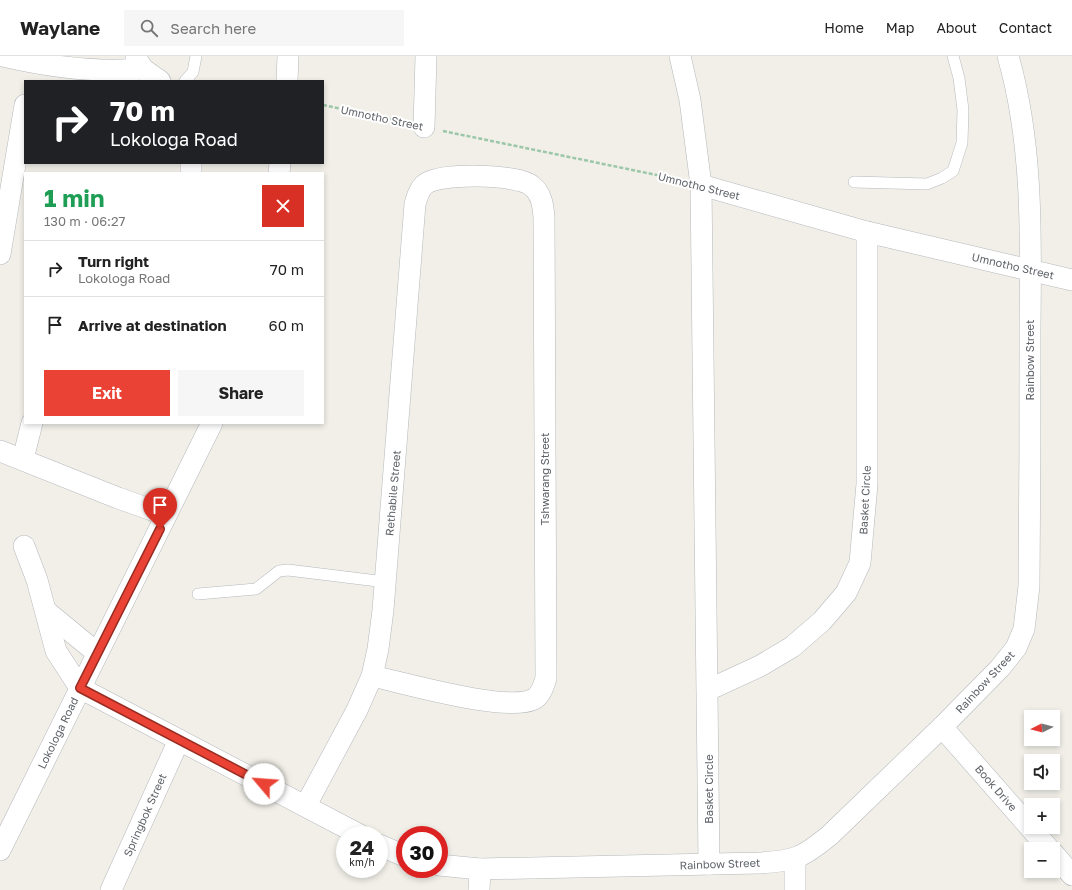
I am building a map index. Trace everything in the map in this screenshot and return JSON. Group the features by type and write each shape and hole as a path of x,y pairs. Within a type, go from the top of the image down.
{"street":[{"path":"3,56 30,72 98,71 139,62 159,80"},
{"path":"287,80 288,56"},
{"path":"424,127 426,56"},
{"name":"Basket Circle","path":"680,56 690,100 701,185 709,864"},
{"name":"Rainbow Street","path":"448,866 480,869 759,863 795,859 815,848 830,835 942,727 1000,668 1016,648 1024,629 1029,578 1031,271 1024,122 1008,56"},
{"path":"0,254 24,110"},
{"name":"Rethabile Street","path":"306,805 357,710 372,676 378,649 386,582 415,204 418,192 424,185 441,178"},
{"name":"Tshwarang Street","path":"372,676 486,702 510,704 524,703 536,698 542,690 546,678 542,203 538,193 532,186 523,181 512,178 441,178"},
{"name":"Umnotho Street","path":"701,185 867,232 1072,280"},
{"name":"Basket Circle","path":"708,690 760,666 792,647 822,621 846,593 860,563 867,484 867,232"},
{"path":"23,459 32,424"},
{"name":"Lokologa Road","path":"0,850 212,424"},
{"path":"0,451 118,498 166,515"},
{"path":"24,546 46,611 56,651 80,688 344,826"},
{"path":"46,611 97,653"},
{"name":"Book Drive","path":"942,727 1043,842"},
{"name":"Springbok Street","path":"114,889 179,740"},
{"path":"795,859 795,890"},
{"path":"1060,861 1072,875"},
{"path":"479,890 480,869"}],"lane":[{"path":"186,80 193,72 196,56"},
{"path":"854,182 927,184 942,178 953,171 962,143 963,110 959,78 953,56"},
{"path":"198,594 256,589 279,571 288,570 386,582"}],"path":[{"name":"Umnotho Street","path":"324,105 701,185"}],"route":[{"path":"160,529 80,688 264,784"}]}
